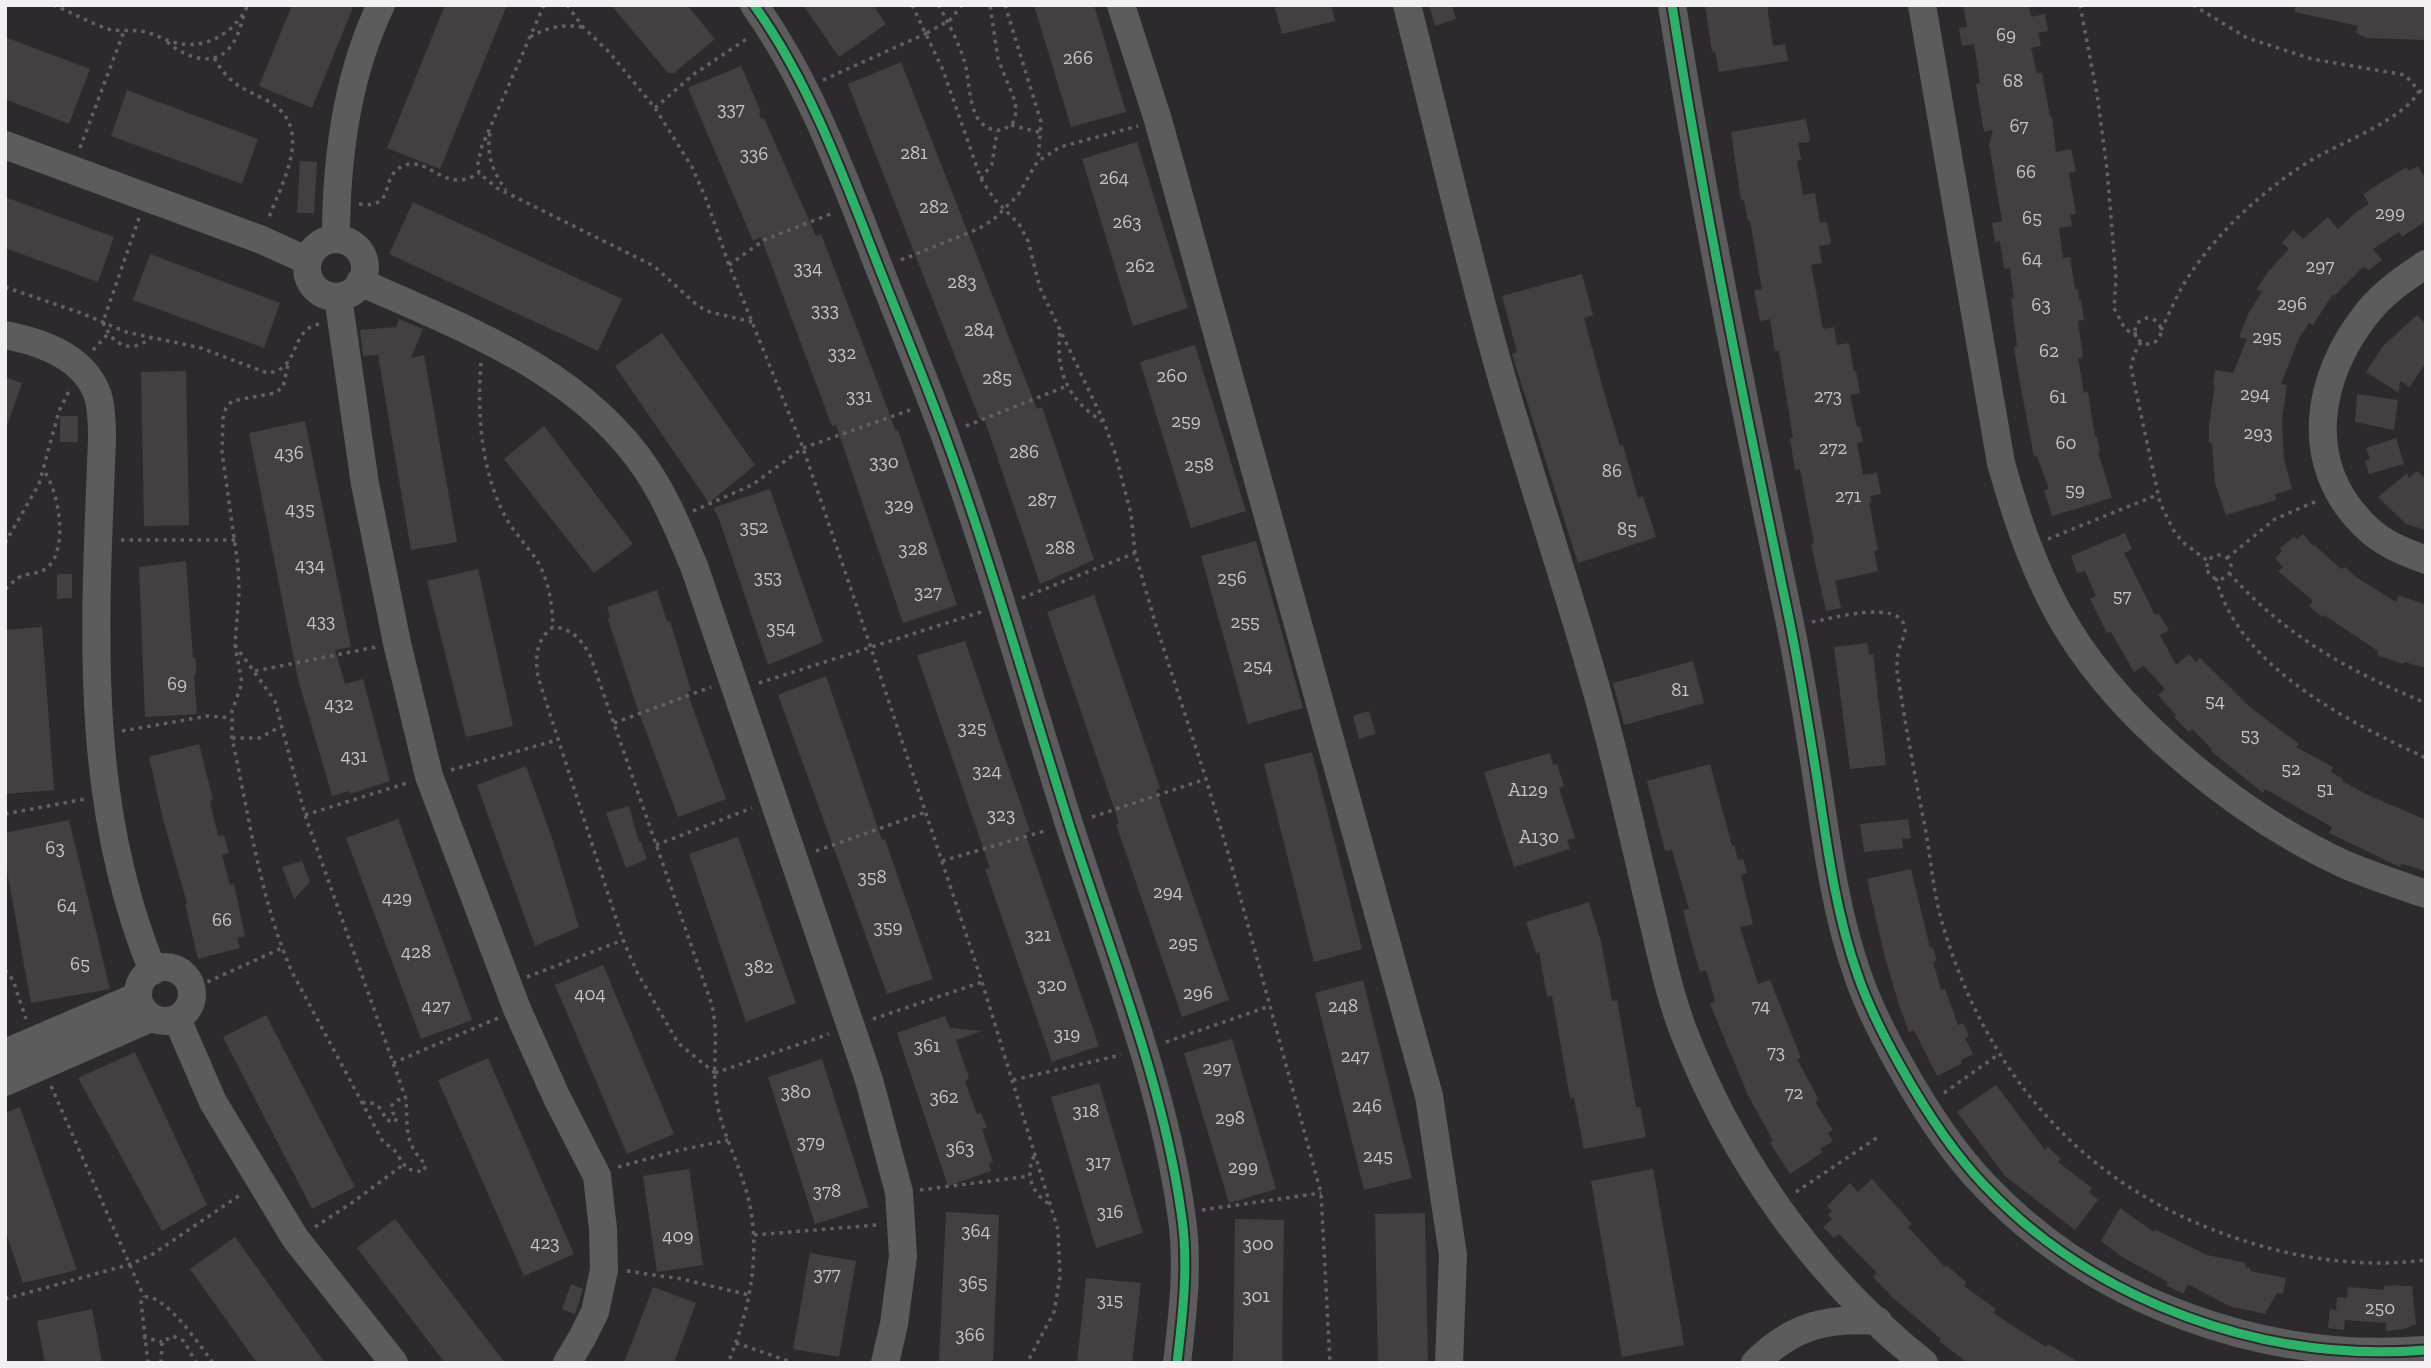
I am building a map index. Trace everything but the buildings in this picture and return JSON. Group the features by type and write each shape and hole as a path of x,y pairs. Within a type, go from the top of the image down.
{"street":[{"path":"336,239 336,202 342,136 357,72 381,5"},
{"path":"1121,5 1158,120 1429,1096 1453,1255 1450,1363"},
{"path":"1407,5 1500,372 1598,695 1663,964 1683,1028 1709,1090 1740,1150 1776,1206 1837,1282 1924,1363"},
{"path":"1672,5 1706,209 1790,625 1840,919 1858,977 1882,1033 1946,1139 1986,1187 2031,1229 2081,1266 2136,1296 2198,1321 2262,1339 2328,1350 2395,1353 2426,1350"},
{"path":"1922,5 2001,463 2013,507 2047,592 2069,631 2095,667 2155,733 2188,763 2262,818 2301,842 2347,865 2426,894"},
{"path":"761,15 802,89 854,205 945,434 1002,605 1142,1051 1169,1144 1182,1212 1184,1282 1177,1363"},
{"path":"5,145 262,240 308,261"},
{"path":"567,1363 594,1312 604,1270 597,1176 557,1098 512,997 429,776 397,643 365,484 346,301 364,273 360,254 354,246 336,239 318,245 308,261 310,282 317,290 327,296 346,301 483,337 569,389 614,429 647,470 674,519 694,566 869,1080 899,1192 903,1256 894,1324 885,1363"},
{"path":"2426,264 2397,283 2369,311 2346,345 2330,382 2321,421 2325,460 2338,492 2365,527 2398,549 2426,560"},
{"path":"5,335 45,346 78,365 89,377 102,417 95,637 104,795 128,900 153,971"},
{"path":"5,1053 37,1053 155,1011 190,1007 192,989 189,981 177,970 160,968 142,981 155,1011 214,1102 295,1238 394,1363"},
{"path":"5,1082 37,1053"},
{"path":"1755,1363 1770,1348 1794,1333 1821,1323 1849,1319 1878,1321"}],"path":[{"path":"53,5 107,28 145,32 180,44 196,45 226,33 247,7"},
{"path":"544,5 479,154 479,173 508,193 654,266 698,306 710,312 752,323"},
{"path":"567,5 583,27 617,61 655,108 692,167 803,448 871,648 982,982 1058,1230 1060,1277 1054,1312 1027,1362"},
{"path":"912,5 943,69 981,179 986,189 1019,224 1028,241 1041,288 1104,422 1124,483 1135,553 1221,831 1321,1193 1330,1363"},
{"path":"938,5 965,64 974,111 981,122 997,131 1011,125 1016,106 998,59 990,5"},
{"path":"802,89 927,33 950,20 962,5"},
{"path":"879,269 978,229 1005,210 1018,195 1037,163 1042,133 1036,103 1005,5"},
{"path":"2080,5 2097,94 2107,169 2116,278 2114,308 2125,329 2147,344 2157,340 2185,282 2233,223 2308,162 2406,109 2419,91"},
{"path":"2193,5 2247,38 2312,59 2405,75 2419,91 2426,92"},
{"path":"165,40 185,55 214,58 230,48 247,7"},
{"path":"655,108 761,15"},
{"path":"529,38 538,32 560,26 583,27"},
{"path":"72,169 124,31"},
{"path":"214,58 239,88 274,105 284,114 293,134 294,146 262,240"},
{"path":"1037,163 1060,147 1158,120"},
{"path":"1011,125 1042,133"},
{"path":"491,127 488,141 491,162 499,182 508,193"},
{"path":"981,179 992,164 997,131"},
{"path":"336,202 368,205 380,203 396,171 410,164 452,181 462,181 479,173"},
{"path":"147,196 103,321 108,334 121,344 137,346 151,338"},
{"path":"729,265 764,240 854,205"},
{"path":"5,287 103,321 126,332 201,348 267,373 286,367 306,329 317,324 346,301"},
{"path":"2161,330 2156,320 2145,319 2137,327 2139,340 2131,368 2158,495 2167,519 2175,533 2190,549 2208,561"},
{"path":"1060,331 1059,359 1067,386 1083,407 1104,422"},
{"path":"483,337 479,389 482,441 494,491 506,518 538,562 551,600 553,627 540,641 536,655 537,669 557,740 623,940 637,972 678,1043 715,1073"},
{"path":"235,645 275,701 305,816 406,1099 409,1141 414,1153 426,1165 426,1169 419,1173 402,1165 398,1155 382,1140 282,948 263,878 232,738 231,718 242,683 235,645 239,592 221,433 226,408 232,401 241,397 275,393 283,387 289,360"},
{"path":"5,543 39,484 68,390 89,377"},
{"path":"945,434 1067,386"},
{"path":"674,519 752,485 803,448 932,402"},
{"path":"5,589 19,578 44,570 55,559 59,503 51,480 44,470"},
{"path":"2227,558 2275,519 2338,492"},
{"path":"2029,546 2158,495"},
{"path":"98,540 235,540"},
{"path":"614,723 735,685 871,648 1002,605 1135,553"},
{"path":"2208,561 2217,555 2227,558"},
{"path":"2208,561 2208,572 2221,579 2231,568 2227,558"},
{"path":"2229,573 2269,614 2318,649 2359,674 2426,703"},
{"path":"2216,578 2220,597 2236,624 2254,648 2282,673 2360,725 2426,758"},
{"path":"1790,625 1863,612 1897,616 1905,625 1896,661 1897,671 1931,873 1955,960 1980,1020 1999,1054 2022,1088 2076,1148 2108,1174 2142,1196 2178,1215 2238,1240 2322,1260 2371,1263 2426,1260"},
{"path":"553,627 576,635 586,648 712,1005 716,1023 715,1073 718,1107 746,1187 754,1235 749,1295 728,1363"},
{"path":"255,671 397,643"},
{"path":"99,735 208,716 231,718"},
{"path":"232,738 258,738 282,726"},
{"path":"305,816 429,776 557,740"},
{"path":"5,814 104,795"},
{"path":"656,845 774,800"},
{"path":"794,859 926,812"},
{"path":"394,1063 512,997 623,940"},
{"path":"192,989 282,948"},
{"path":"5,970 18,992 37,1053 144,1297"},
{"path":"1925,1106 1999,1054"},
{"path":"362,1104 374,1104 383,1111 386,1119 395,1122 397,1118 392,1105 398,1100 406,1099"},
{"path":"1776,1206 1878,1137"},
{"path":"597,1176 625,1164 728,1140"},
{"path":"1035,1154 1030,1176 1037,1194 1051,1205"},
{"path":"295,1238 353,1202 402,1165"},
{"path":"899,1192 1030,1176"},
{"path":"5,1299 131,1264 153,1254 260,1181"},
{"path":"1182,1212 1321,1193"},
{"path":"754,1235 901,1223"},
{"path":"604,1270 657,1274 749,1295"},
{"path":"144,1297 141,1302 143,1337 148,1363"},
{"path":"144,1297 154,1297 166,1307 213,1363"},
{"path":"143,1337 162,1342 173,1336 179,1338 184,1341 196,1363"},
{"path":"161,1363 162,1342"},
{"path":"736,1343 794,1363"}],"cycle path":[{"path":"754,5 792,65 824,131 936,412 978,530 1069,824 1133,1016 1162,1115 1181,1212 1185,1249 1184,1287 1177,1363"},
{"path":"1672,5 1726,308 1795,651 1837,901 1861,985 1901,1067 1940,1130 1986,1187 2030,1228 2080,1264 2132,1293 2188,1317 2246,1335 2306,1346 2366,1352 2426,1350"}]}
